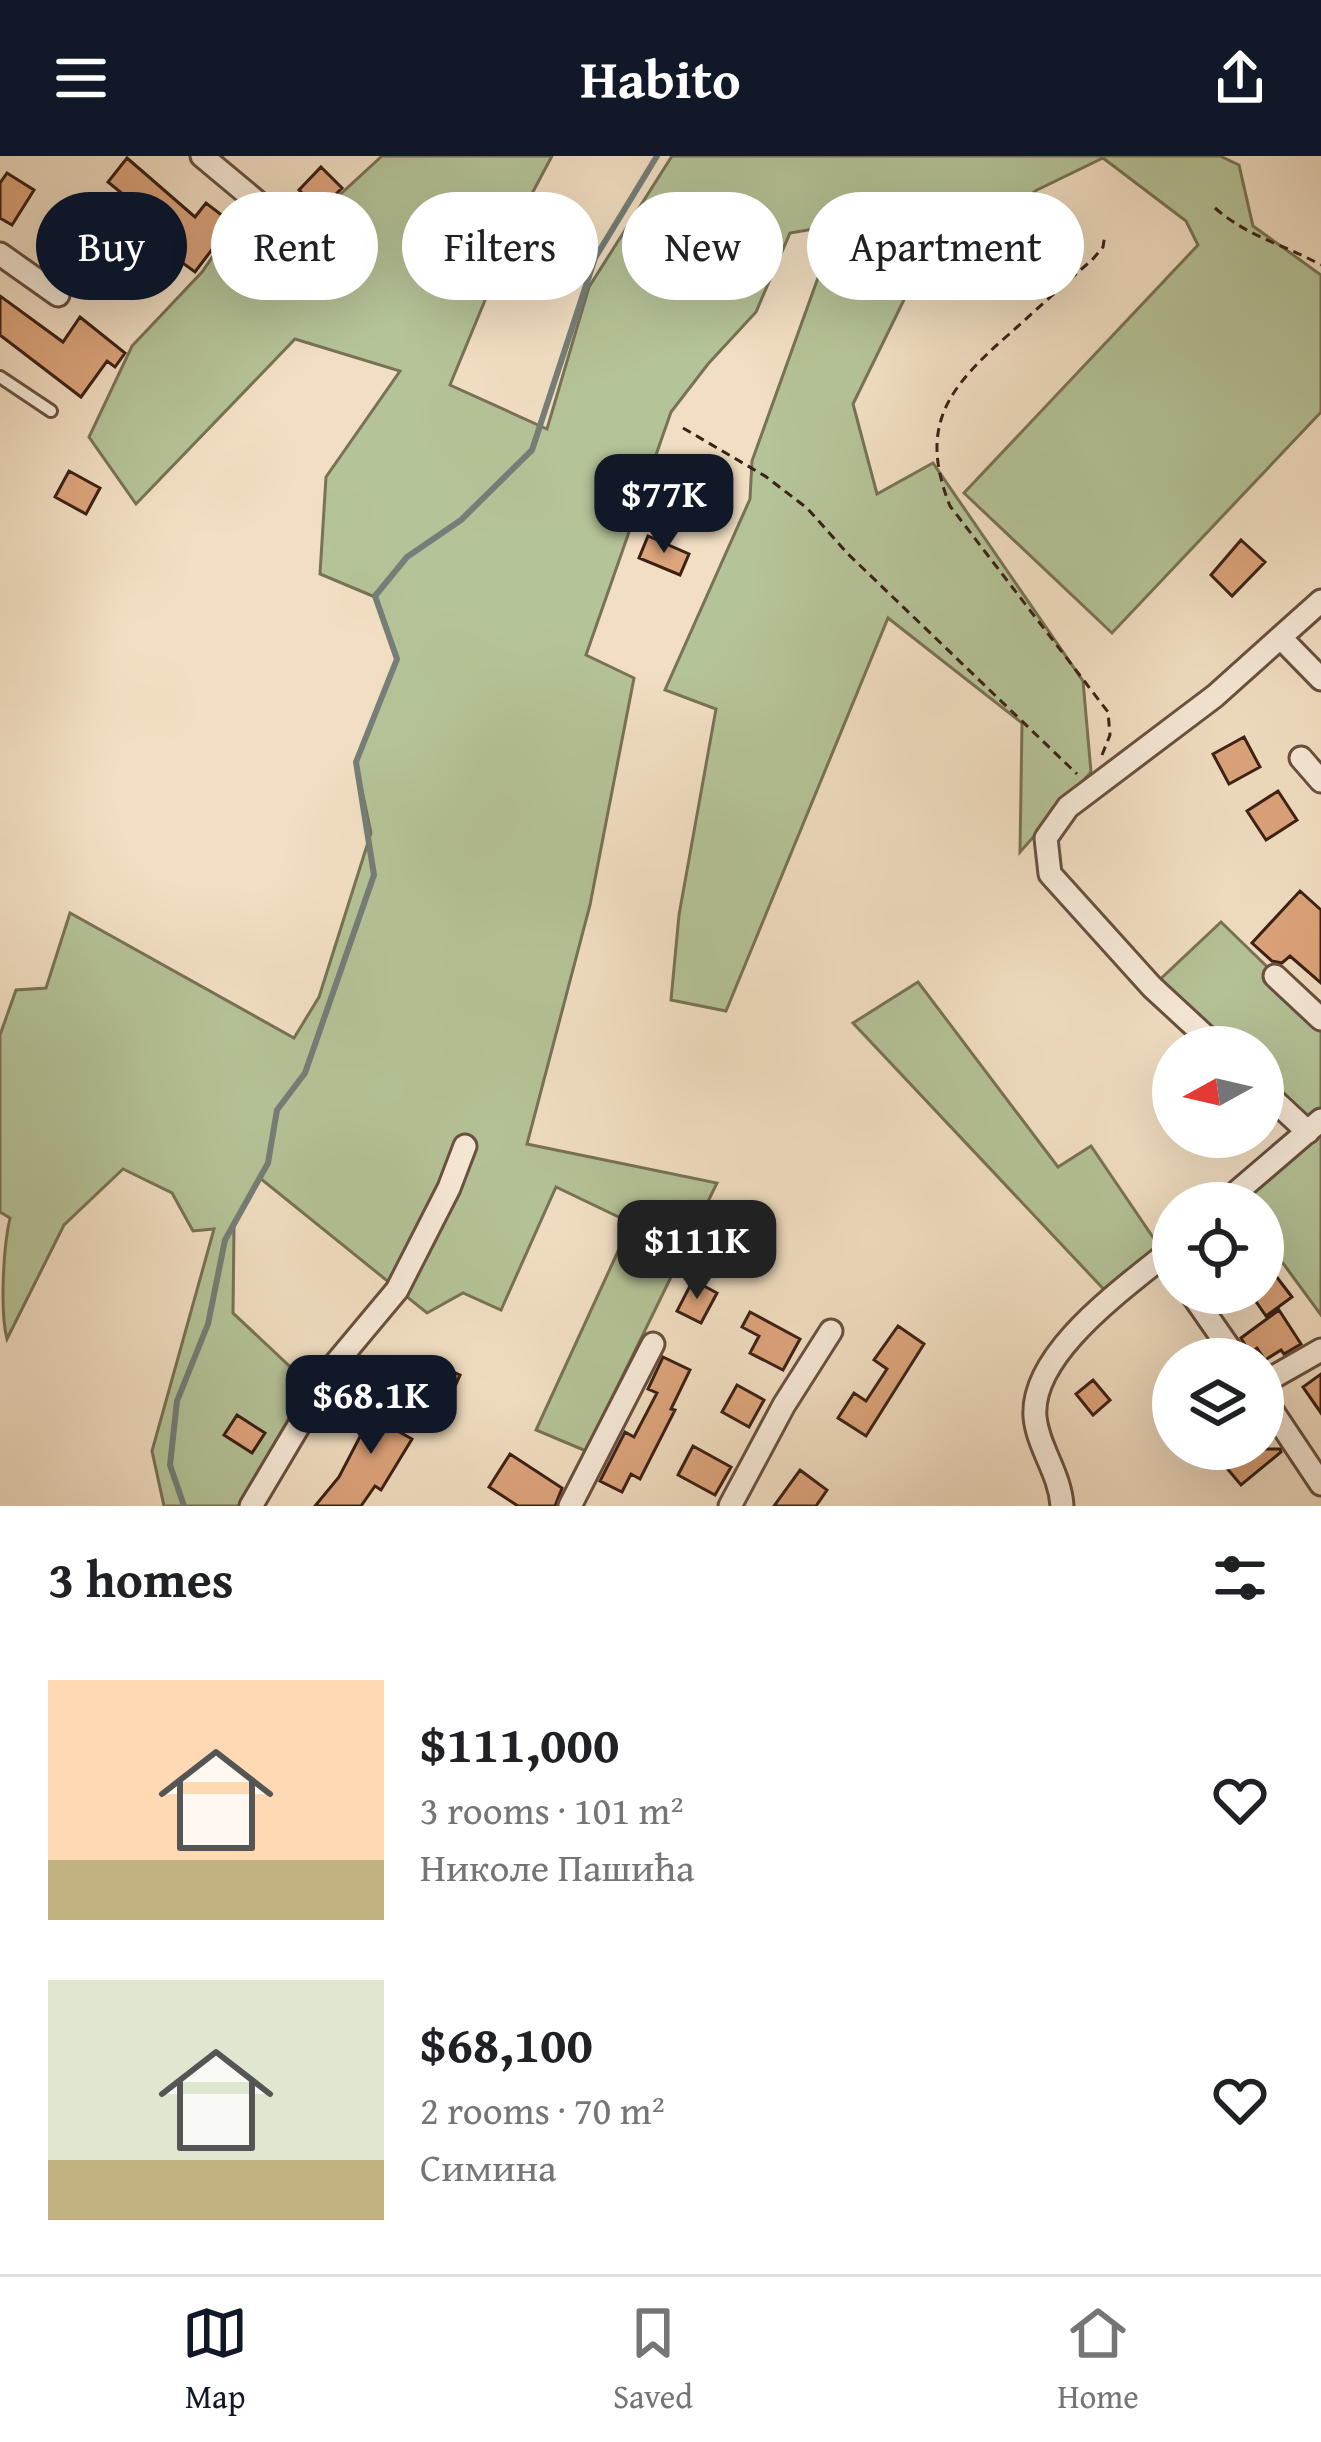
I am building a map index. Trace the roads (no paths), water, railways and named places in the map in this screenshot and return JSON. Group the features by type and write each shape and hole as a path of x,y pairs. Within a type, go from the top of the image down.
{"street":[{"path":"202,156 245,192"},
{"path":"0,254 36,279"},
{"path":"1194,1026 1049,874 1048,832 1068,807 1215,696 1321,601"},
{"path":"1281,638 1321,679"},
{"path":"1301,758 1321,782"},
{"path":"1275,976 1321,1019"},
{"path":"1249,1182 1314,1126 1284,1105"},
{"path":"251,1506 336,1363 397,1290 465,1146"},
{"path":"1062,1506 1056,1470 1035,1421 1036,1397 1055,1360 1077,1332 1152,1271"},
{"path":"730,1506 784,1405 831,1331"},
{"path":"570,1506 653,1344"},
{"path":"1284,1371 1321,1350"},
{"path":"1284,1428 1321,1484"}],"lane":[{"path":"0,377 51,411"}],"waterway":[{"path":"184,1506 170,1465 177,1401 208,1324 225,1240 268,1163 277,1110 305,1073 374,875 356,762 397,659 375,596 407,557 461,520 532,450 595,258 657,156"}]}
